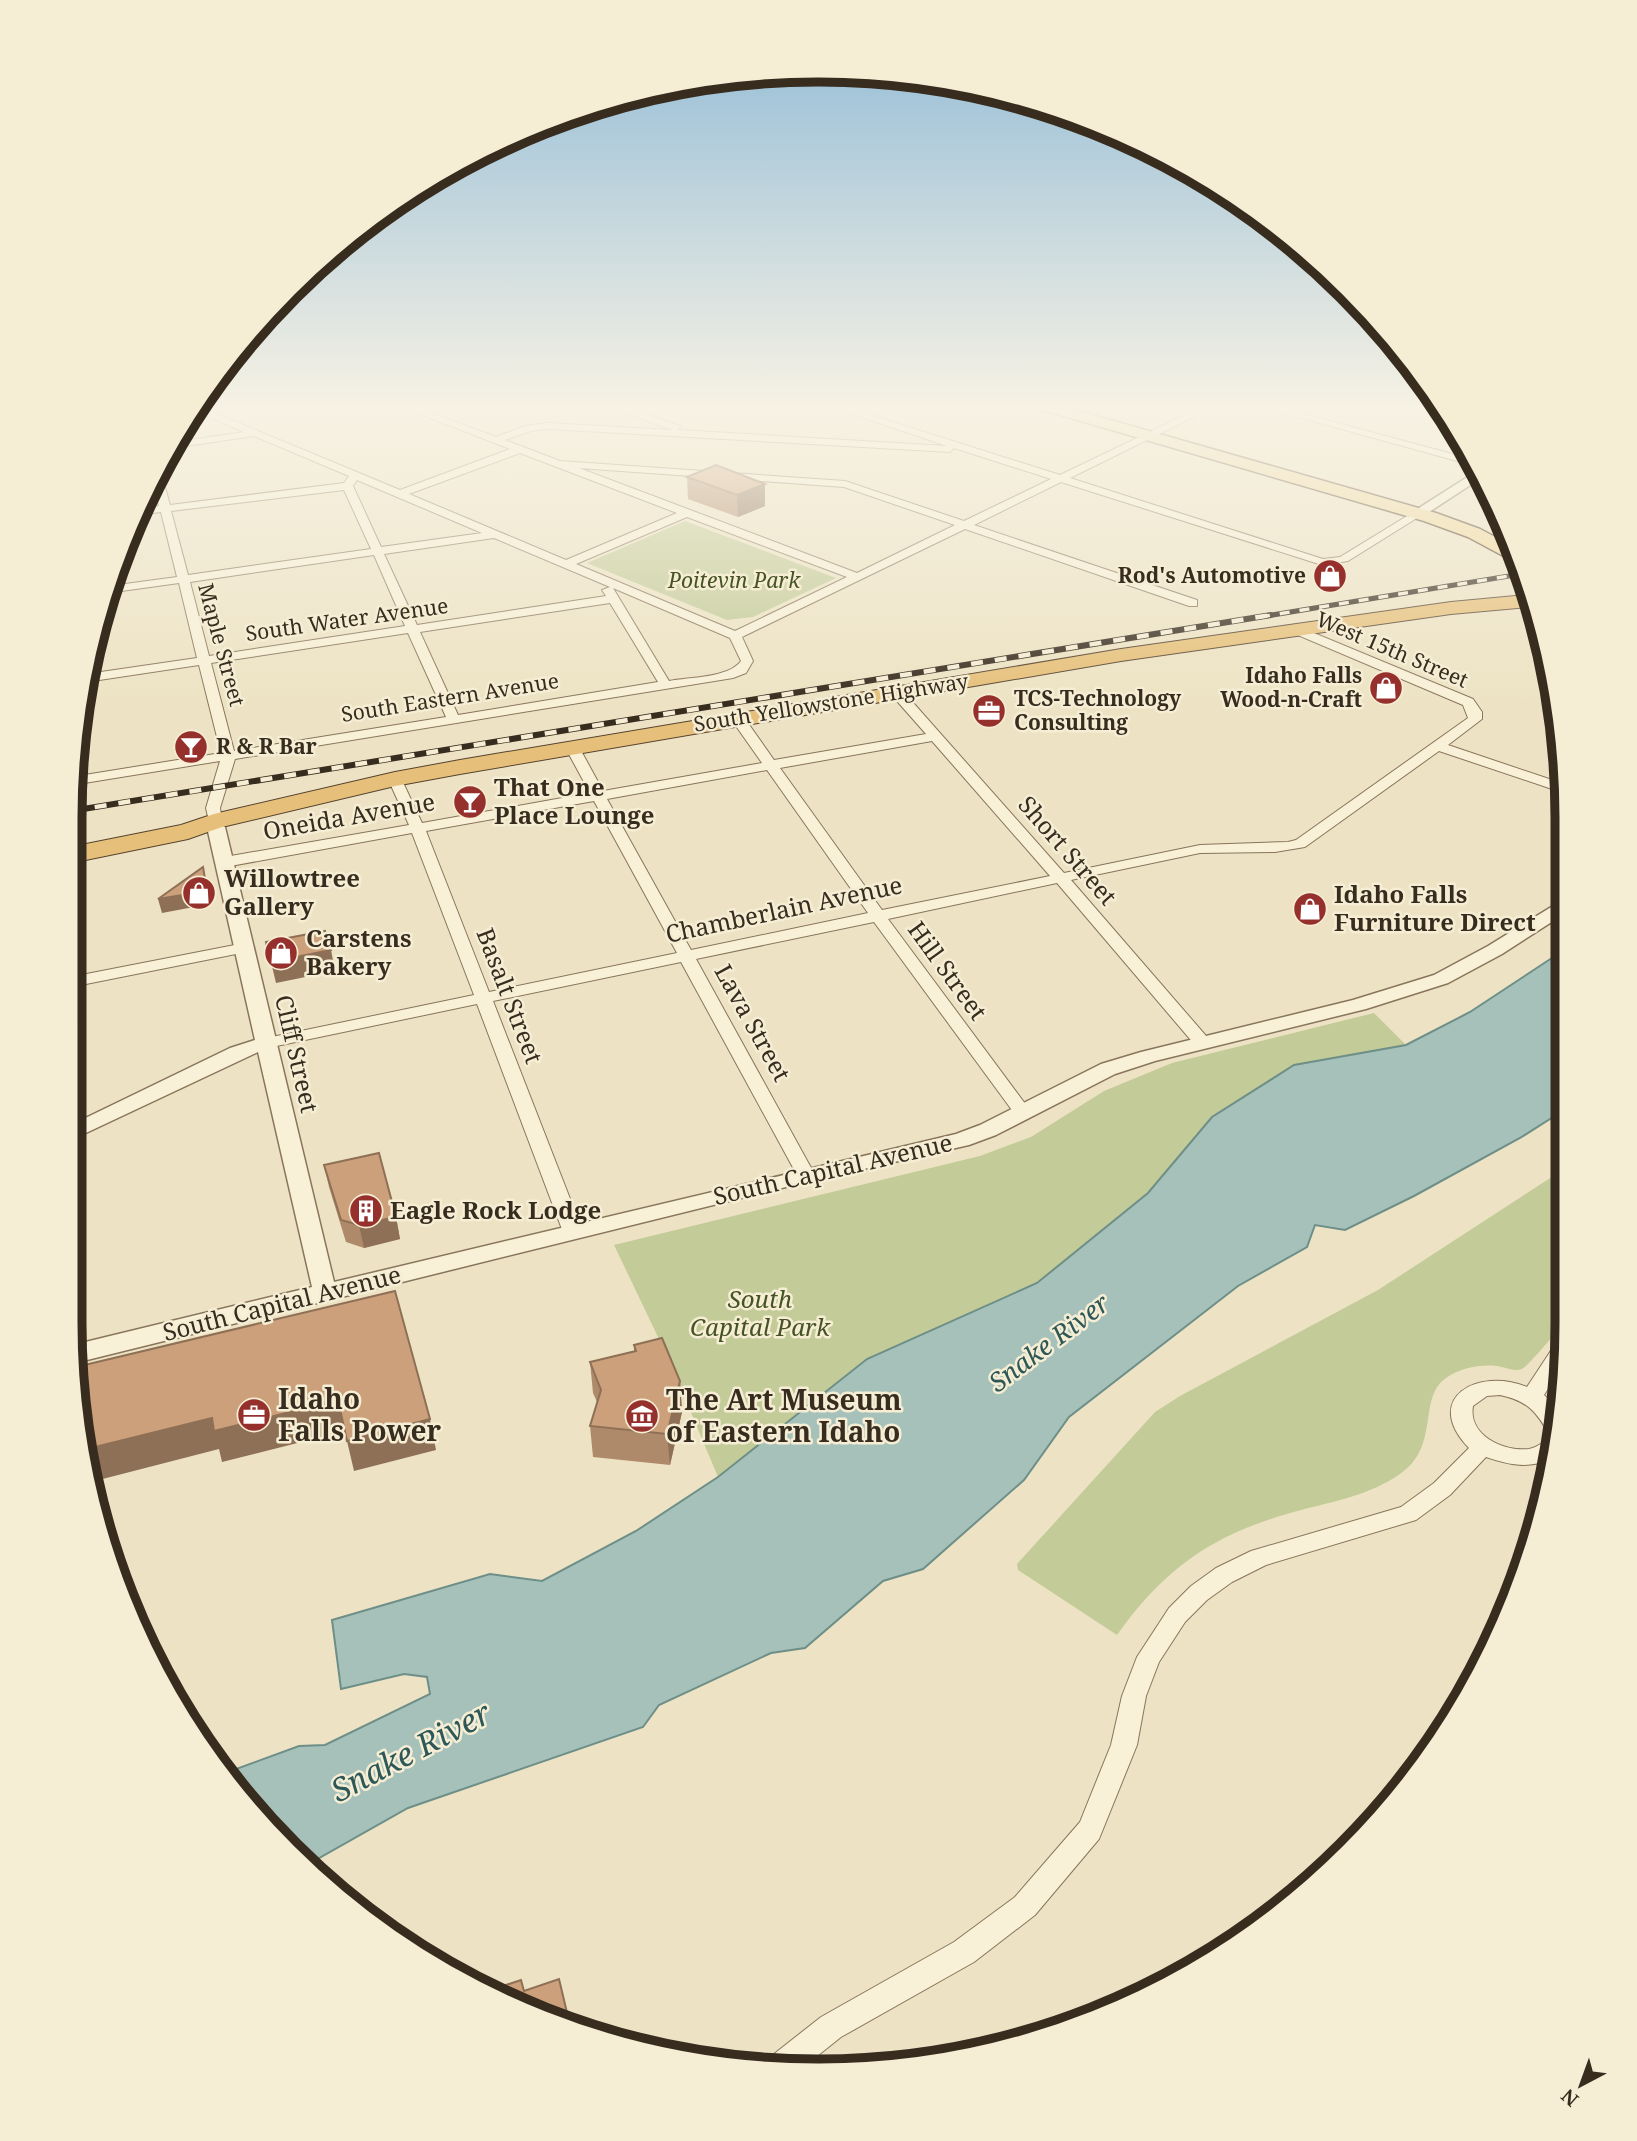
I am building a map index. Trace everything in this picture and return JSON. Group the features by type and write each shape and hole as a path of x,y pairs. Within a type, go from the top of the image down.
{"highway":[{"name":"South Yellowstone Highway","path":"1451,608 1519,593"},
{"name":"South Yellowstone Highway","path":"215,824 395,779 572,747 1121,655 1451,608 1522,602"},
{"path":"1451,608 1524,607"},
{"path":"82,841 188,820 215,824"},
{"path":"82,853 215,824"}],"main road":[{"path":"1375,505 1477,534 1503,548"},
{"path":"1378,505 1415,516 1464,539 1510,565"}],"street":[{"name":"Maple Street","path":"165,505 229,756"},
{"path":"150,511 193,505"},
{"path":"360,505 378,553 453,718"},
{"path":"425,505 609,580 735,636 1005,505"},
{"path":"666,505 857,578"},
{"path":"906,505 1193,603"},
{"path":"1144,505 1322,562 1344,559 1432,505"},
{"path":"566,564 686,513"},
{"path":"119,589 496,534"},
{"path":"609,580 607,588 612,598 665,684"},
{"name":"South Water Avenue","path":"96,677 612,598"},
{"name":"West 15th Street","path":"1297,630 1456,696 1472,706"},
{"name":"South Eastern Avenue","path":"84,779 735,673 747,662 735,636"},
{"name":"Short Street","path":"896,692 1200,1041"},
{"name":"Chamberlain Avenue","path":"82,1128 237,1052 267,1043 1062,880 1200,849 1223,846 1278,849 1300,844 1475,719 1472,706"},
{"name":"Hill Street","path":"738,719 879,918 1023,1112"},
{"name":"Oneida Avenue","path":"225,862 936,736"},
{"path":"1439,746 1554,785"},
{"name":"Lava Street","path":"572,747 806,1175"},
{"path":"215,824 213,808 229,756"},
{"name":"Basalt Street","path":"395,779 418,828 573,1232"},
{"name":"Cliff Street","path":"215,824 325,1293"},
{"name":"South Capital Avenue","path":"83,1352 806,1175 961,1140 1108,1069 1200,1041 1359,1005 1441,979 1495,950 1555,911"},
{"path":"82,980 245,948"},
{"path":"1532,1396 1553,1362"},
{"path":"1543,1455 1530,1458 1506,1456 1483,1447 1467,1431 1461,1413 1464,1402 1471,1394 1497,1387 1532,1396 1549,1410"},
{"path":"792,2058 831,2027 964,1952 1025,1906 1090,1830 1124,1745 1135,1696 1149,1657 1177,1615 1199,1593 1224,1575 1259,1558 1408,1514 1442,1489 1483,1447"}],"green space":[{"name":"Poitevin Park","path":"685,521 836,578 753,617 727,620 587,563"},
{"name":"South Capital Park","path":"1374,1013 1406,1045 1294,1065 1212,1117 1148,1193 1037,1283 867,1359 718,1477 669,1360 614,1245 980,1156 1031,1137 1104,1091 1172,1063"},
{"path":"1555,1175 1554,1335 1522,1369 1477,1366 1446,1378 1437,1387 1432,1398 1420,1450 1413,1463 1400,1474 1364,1492 1244,1529 1196,1554 1155,1589 1117,1635 1018,1570 1017,1564 1155,1412 1378,1290"}],"water":[{"name":"Snake River","path":"1555,956 1555,1116 1414,1196 1345,1230 1315,1225 1307,1247 1238,1286 1069,1417 1024,1480 923,1569 883,1581 805,1648 771,1653 659,1705 643,1727 408,1808 316,1860 265,1808 233,1770 299,1746 325,1745 430,1694 427,1677 404,1674 341,1689 332,1620 490,1574 542,1581 636,1531 718,1477 867,1359 1037,1283 1148,1193 1212,1117 1294,1065 1406,1045 1470,1012"}],"building":[{"path":"203,867 207,891 158,899"},
{"path":"325,931 331,950 271,962 266,942"},
{"name":"Eagle Rock Lodge","path":"379,1153 396,1217 359,1225 341,1220 324,1165"},
{"name":"Idaho Falls Power","path":"395,1291 430,1419 347,1441 338,1400 214,1431 212,1418 93,1447 84,1365"},
{"path":"662,1338 680,1381 667,1434 590,1426 601,1390 590,1362 636,1351 634,1345"},
{"path":"559,1979 567,2015 501,1987 521,1980 524,1991"}],"railway":[{"path":"1260,617 1513,575"},
{"path":"82,809 1271,615"}],"place":[{"name":"Rod's Automotive","path":"1330,576"},
{"name":"Idaho Falls Wood-n-Craft","path":"1386,688"},
{"name":"TCS-Technology Consulting","path":"989,711"},
{"name":"R & R Bar","path":"191,747"},
{"name":"That One Place Lounge","path":"470,802"},
{"name":"Willowtree Gallery","path":"199,893"},
{"name":"Idaho Falls Furniture Direct","path":"1310,909"},
{"name":"Carstens Bakery","path":"281,953"},
{"name":"Eagle Rock Lodge","path":"366,1211"},
{"name":"Idaho Falls Power","path":"254,1415"},
{"name":"The Art Museum of Eastern Idaho","path":"642,1416"}]}
